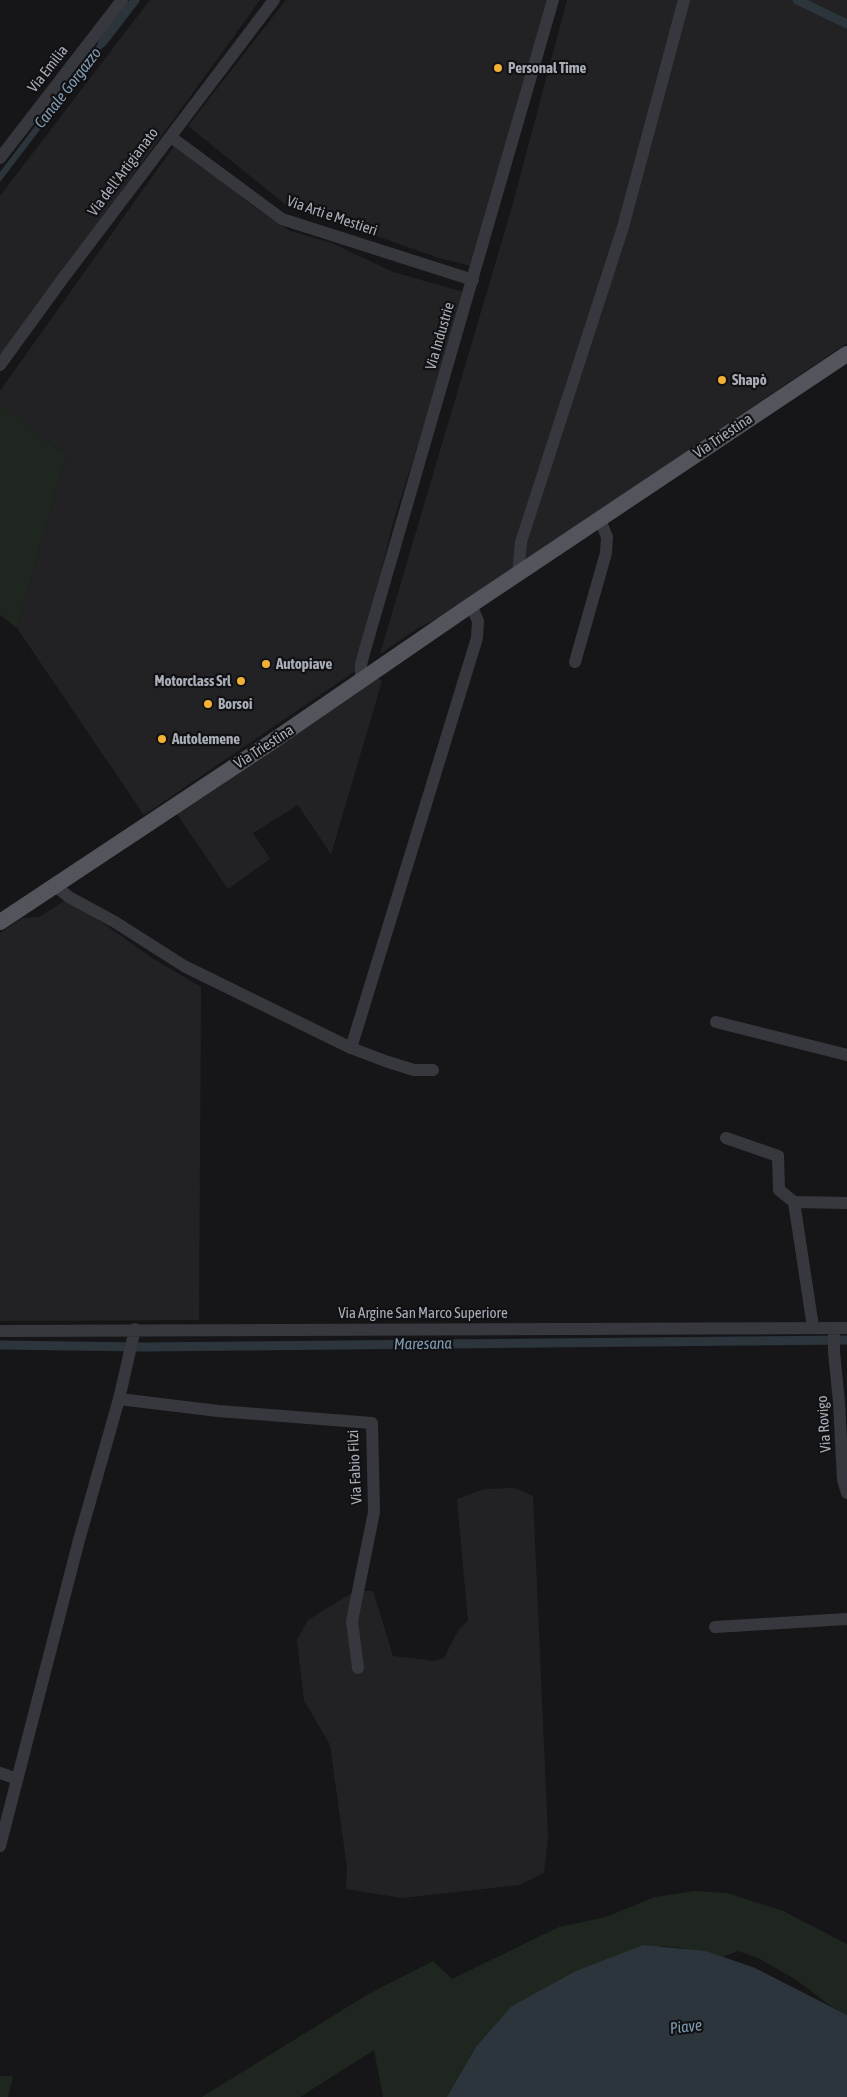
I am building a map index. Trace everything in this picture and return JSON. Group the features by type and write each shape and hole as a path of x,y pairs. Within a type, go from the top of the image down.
{"main road":[{"name":"Via Triestina","path":"0,922 847,354"}],"street":[{"name":"Via Emilia","path":"0,158 122,0"},
{"name":"Via dell'Artigianato","path":"0,365 64,277 274,0"},
{"name":"Via Industrie","path":"361,681 361,665 364,653 553,0"},
{"path":"518,575 521,542 623,227 684,0"},
{"name":"Via Arti e Mestieri","path":"171,136 282,219 473,280"},
{"path":"575,662 606,553 607,537 600,520"},
{"path":"351,1048 477,638 478,620 471,605"},
{"path":"55,886 69,898 115,922 184,966 351,1048 414,1070 432,1070"},
{"path":"716,1022 847,1055"},
{"path":"726,1138 778,1156 779,1190 794,1202 847,1203"},
{"path":"794,1202 813,1327"},
{"name":"Via Argine San Marco Superiore","path":"0,1331 134,1333 813,1327 834,1330 847,1328"},
{"name":"Via Rovigo","path":"834,1330 843,1480 847,1493"},
{"path":"0,1846 79,1540 119,1399 134,1333"},
{"name":"Via Fabio Filzi","path":"119,1399 218,1411 372,1423 374,1512 352,1621 358,1668"},
{"path":"715,1627 847,1619"},
{"path":"0,1773 17,1779"}],"shaded area":[{"path":"150,0 260,0 0,359 0,196"},
{"path":"286,0 551,0 475,267 439,258 285,204 188,126"},
{"path":"567,0 847,0 847,343 443,616 418,628 380,654 512,207"},
{"path":"177,142 253,206 290,231 332,243 393,272 467,293 393,522 358,669 144,815 17,628 66,455 0,405 0,391"},
{"path":"0,405 66,455 17,628 0,615"},
{"path":"378,678 382,681 331,854 298,805 253,833 270,859 228,889 177,814"},
{"path":"69,898 152,958 201,987 199,1320 0,1321 0,933 22,918 39,917"},
{"path":"514,1488 533,1496 548,1838 544,1873 519,1885 402,1898 346,1889 347,1867 330,1745 304,1700 297,1640 308,1620 355,1591 373,1591 393,1656 434,1661 444,1658 459,1629 468,1621 457,1499 485,1489"},
{"path":"696,1891 727,1893 783,1911 847,1944 847,2015 831,2006 795,1979 758,1958 738,1951 722,1957 704,1956 684,1948 664,1946 640,1949 459,2097 383,2097 374,2050 300,2097 202,2097 365,1996 433,1961 452,1979 559,1927 606,1917 655,1897"},
{"path":"0,2076 13,2076 8,2097 0,2097"}],"water":[{"path":"107,32 110,38 0,182 0,172"},
{"name":"Piave","path":"643,1945 706,1951 755,1968 847,2015 847,2097 447,2097 476,2047 512,2006 576,1971"}],"waterway":[{"name":"Canale Gorgazzo","path":"102,43 135,0"},
{"path":"797,0 847,24"},
{"name":"Maresana","path":"0,1345 144,1347 847,1340"}],"place":[{"name":"Personal Time","path":"498,68"},
{"name":"Shapò","path":"722,380"},
{"name":"Autopiave","path":"266,664"},
{"name":"Motorclass Srl","path":"241,681"},
{"name":"Borsoi","path":"208,704"},
{"name":"Autolemene","path":"162,739"}]}
